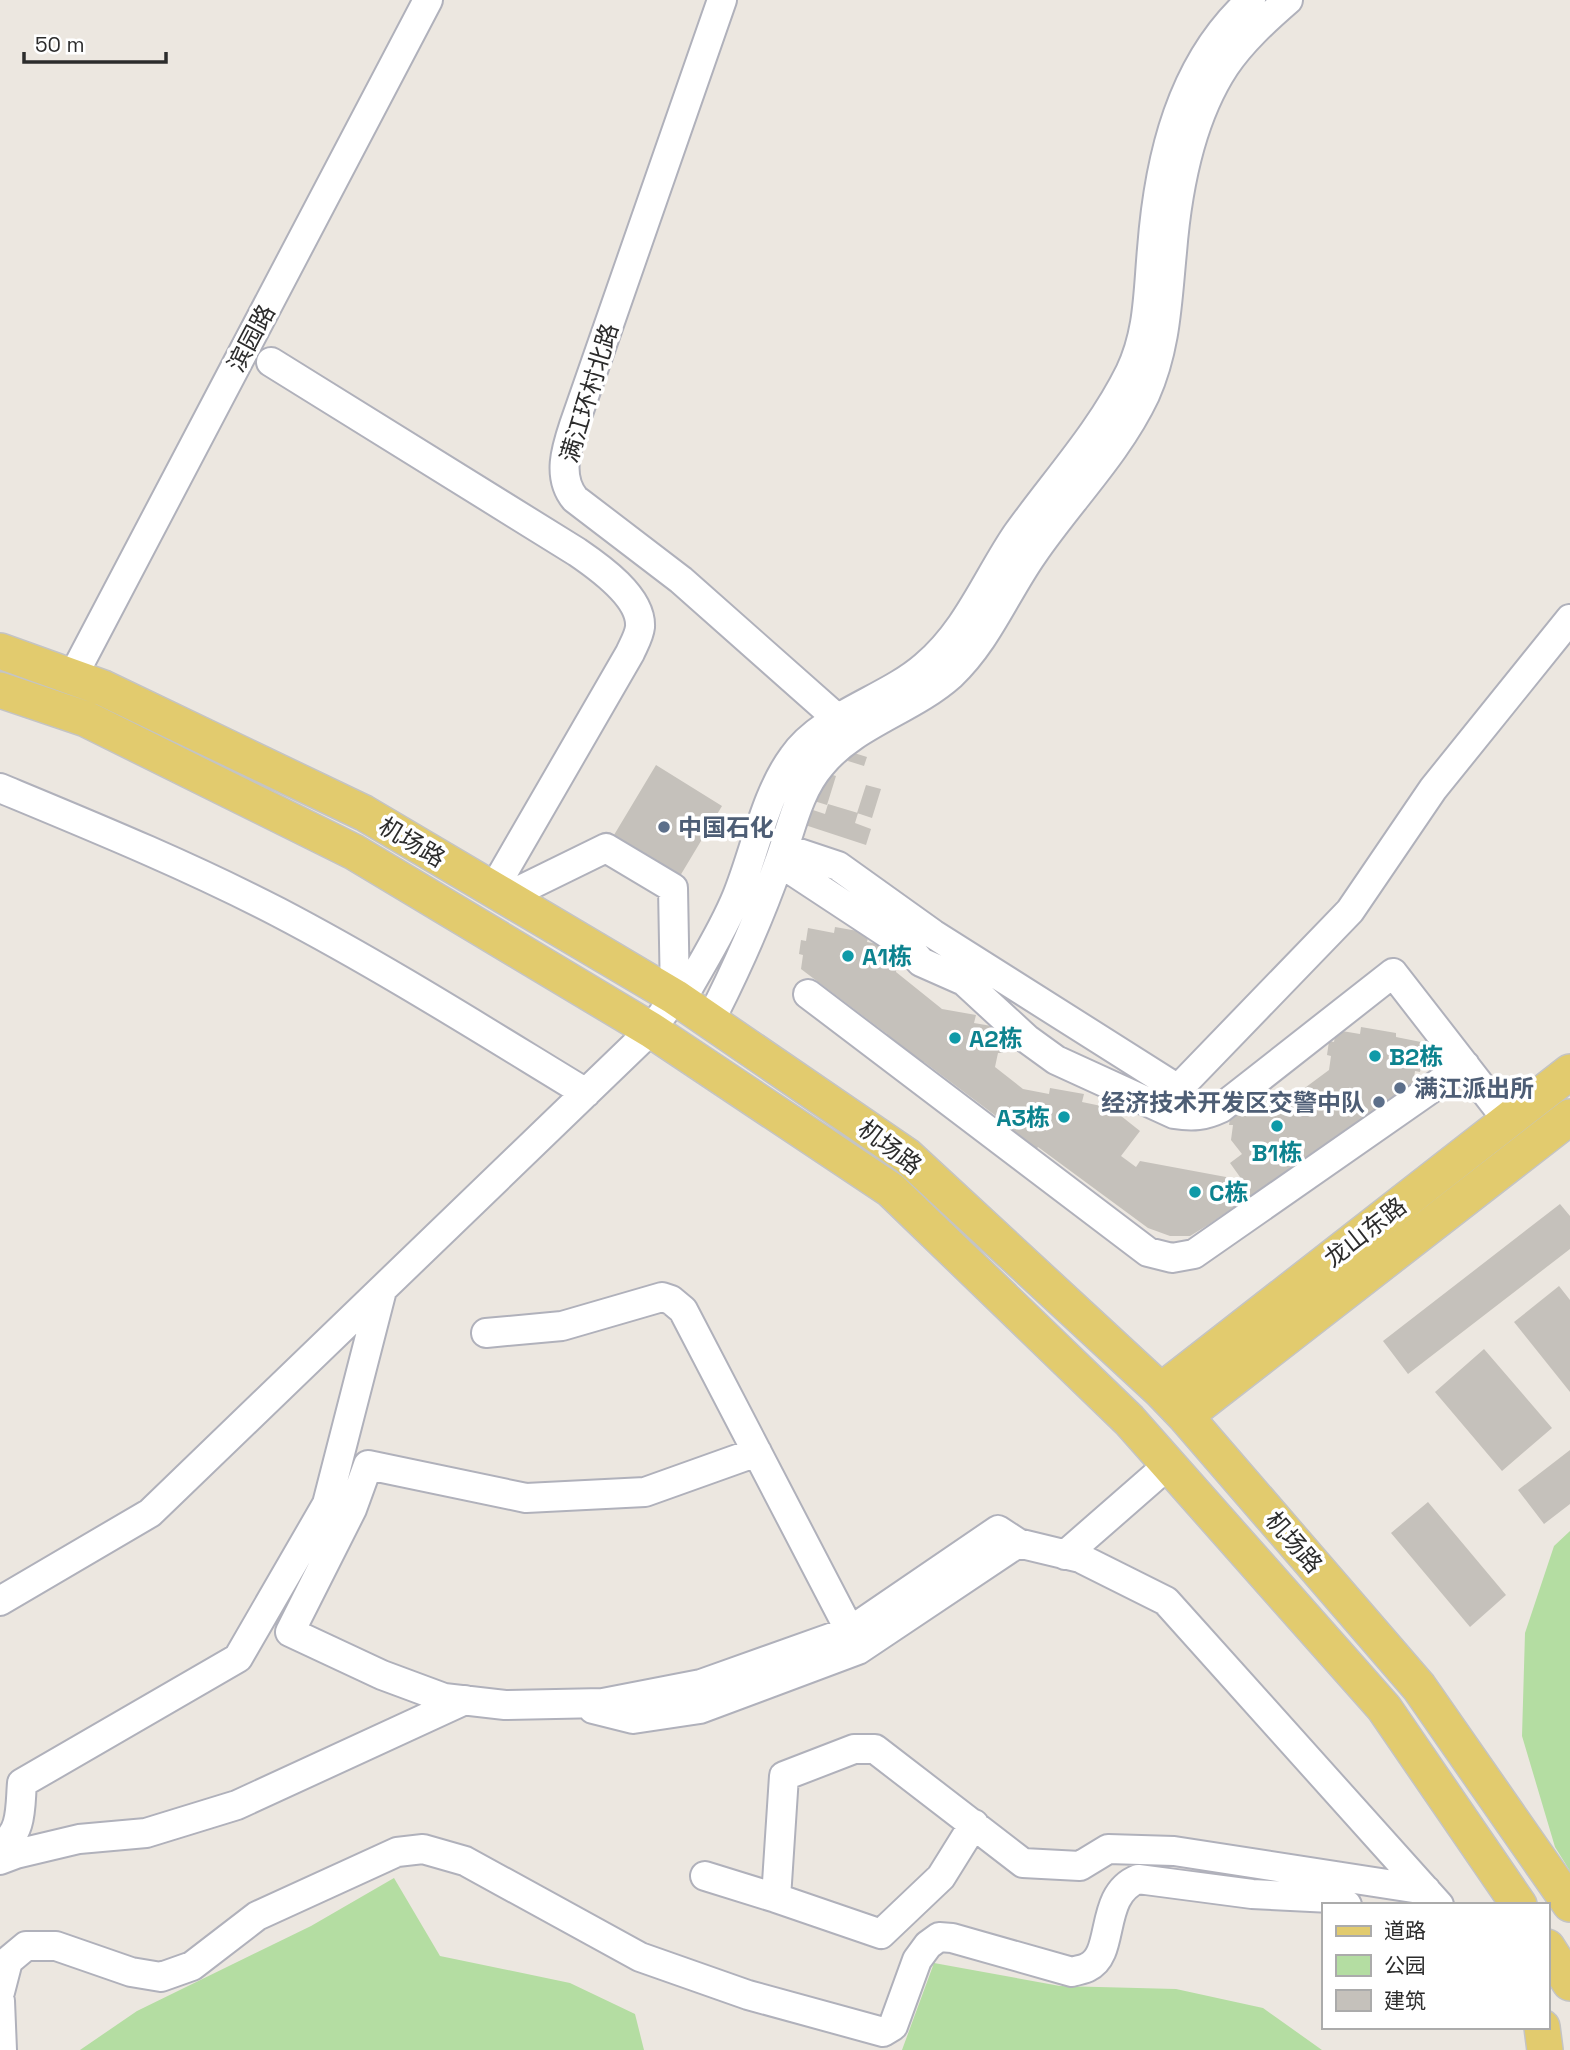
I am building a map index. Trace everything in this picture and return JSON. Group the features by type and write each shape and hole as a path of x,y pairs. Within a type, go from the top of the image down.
{"main road":[{"name":"机场路","path":"0,651 73,676 364,813 678,999 908,1156 1185,1416 1419,1687 1564,1895"},
{"name":"机场路","path":"0,690 86,719 354,852 651,1030 891,1190 1116,1407 1384,1708 1518,1903"},
{"name":"龙山东路","path":"1161,1391 1570,1072"},
{"name":"龙山东路","path":"1185,1416 1570,1117"},
{"path":"1221,1344 1242,1372"},
{"path":"1549,1920 1564,1895"},
{"path":"1549,1950 1570,1983"},
{"path":"1542,2029 1545,2050"}],"street":[{"name":"滨园路","path":"73,676 428,0"},
{"name":"满江环村北路","path":"722,0 574,425 565,459 565,482 575,499 681,580 839,720"},
{"path":"0,1601 150,1513 651,1030 678,999 730,912 785,770 805,743 905,682 944,648 969,613 1016,536 1114,401 1136,358 1147,320 1154,225 1176,118 1203,55 1223,27 1251,0"},
{"path":"710,1021 744,953 806,787 822,763 838,748 935,687 960,665 988,627 1033,553 1125,430 1144,395 1161,348 1167,319 1177,210 1201,114 1217,80 1236,52 1288,0"},
{"path":"271,362 578,552 619,586 637,611 640,629 630,653 500,894"},
{"path":"782,855 838,866 933,934 1178,1090 1350,911 1433,789 1570,619"},
{"path":"0,788 146,849 275,911 375,964 586,1093"},
{"path":"500,894 606,848 673,888 678,999"},
{"path":"782,855 908,947 921,962 964,981 1027,1039 1056,1060 1174,1114 1192,1117 1208,1115 1221,1108 1393,973 1508,1121"},
{"path":"808,994 1148,1252 1172,1258 1194,1254 1465,1065"},
{"path":"0,1845 7,1842 18,1824 22,1783 238,1658 327,1504 382,1290"},
{"path":"486,1333 562,1326 662,1297 671,1300 683,1310 850,1631"},
{"path":"757,1452 645,1492 526,1497 368,1465 347,1519 290,1632 382,1675 444,1698 505,1705 603,1703 701,1684 850,1631 998,1530 1018,1543 1080,1558 1166,1601 1432,1898"},
{"path":"1065,1555 1168,1465"},
{"path":"570,1703 632,1718 700,1709 859,1650 1018,1543"},
{"path":"0,1860 79,1839 146,1833 237,1805 465,1700"},
{"path":"776,1898 784,1776 854,1749 875,1749 1023,1863 1080,1866 1108,1849 1174,1851 1432,1898"},
{"path":"705,1876 881,1934 941,1877 974,1825"},
{"path":"0,1992 8,1961 26,1946 56,1946 131,1972 162,1977 192,1966 257,1916 397,1852 423,1849 465,1861 640,1957 748,1995 883,2032 893,2026 917,1960 928,1945 939,1937 952,1938 1072,1972 1091,1966 1101,1953 1118,1894 1126,1884 1138,1879 1252,1894 1331,1898 1342,1903"},
{"path":"0,2001 2,2050"}],"green space":[{"path":"1570,1531 1570,1871 1555,1847 1522,1736 1525,1633 1554,1546"},
{"path":"394,1878 440,1956 570,1983 635,2014 644,2050 80,2050 137,2011 311,1926"},
{"path":"934,1963 1060,1986 1176,1989 1263,2008 1322,2050 902,2050"}],"building":[{"path":"851,752 867,757 864,766 848,761"},
{"name":"中国石化","path":"656,765 722,806 665,901 599,860"},
{"path":"823,772 836,776 827,805 814,801"},
{"path":"866,785 881,789 872,818 857,813"},
{"path":"828,804 858,813 855,823 871,829 866,845 805,825 810,809 825,814"},
{"path":"835,927 869,933 867,942 896,947 896,972 942,1009 976,1015 974,1023 1003,1028 1003,1053 998,1053 995,1067 1023,1089 1049,1094 1050,1088 1084,1094 1082,1102 1111,1108 1140,1131 1121,1156 1136,1167 1140,1161 1226,1177 1231,1184 1240,1177 1230,1163 1242,1154 1231,1140 1233,1125 1229,1125 1231,1111 1238,1100 1262,1104 1263,1097 1299,1103 1302,1090 1329,1070 1329,1041 1334,1042 1336,1030 1360,1034 1361,1027 1396,1033 1396,1037 1421,1042 1418,1057 1423,1058 1420,1072 1415,1071 1413,1085 1208,1225 1190,1236 1170,1236 1148,1228 1038,1147 1034,1152 996,1124 1000,1119 924,1062 921,1067 884,1039 887,1034 801,969 801,940 806,941 808,928 834,933"},
{"path":"1560,1204 1570,1216 1570,1249 1408,1374 1383,1341"},
{"path":"1559,1286 1570,1300 1570,1392 1514,1322"},
{"path":"1484,1349 1552,1428 1502,1471 1435,1392"},
{"path":"1570,1450 1570,1504 1544,1524 1518,1490"},
{"path":"1428,1502 1506,1595 1470,1627 1391,1533"}],"place":[{"name":"中国石化","path":"664,827"},
{"name":"A1栋","path":"848,956"},
{"name":"A2栋","path":"955,1038"},
{"name":"B2栋","path":"1375,1056"},
{"name":"满江派出所","path":"1400,1088"},
{"name":"经济技术开发区交警中队","path":"1379,1102"},
{"name":"A3栋","path":"1064,1117"},
{"name":"B1栋","path":"1277,1126"},
{"name":"C栋","path":"1195,1192"}]}
